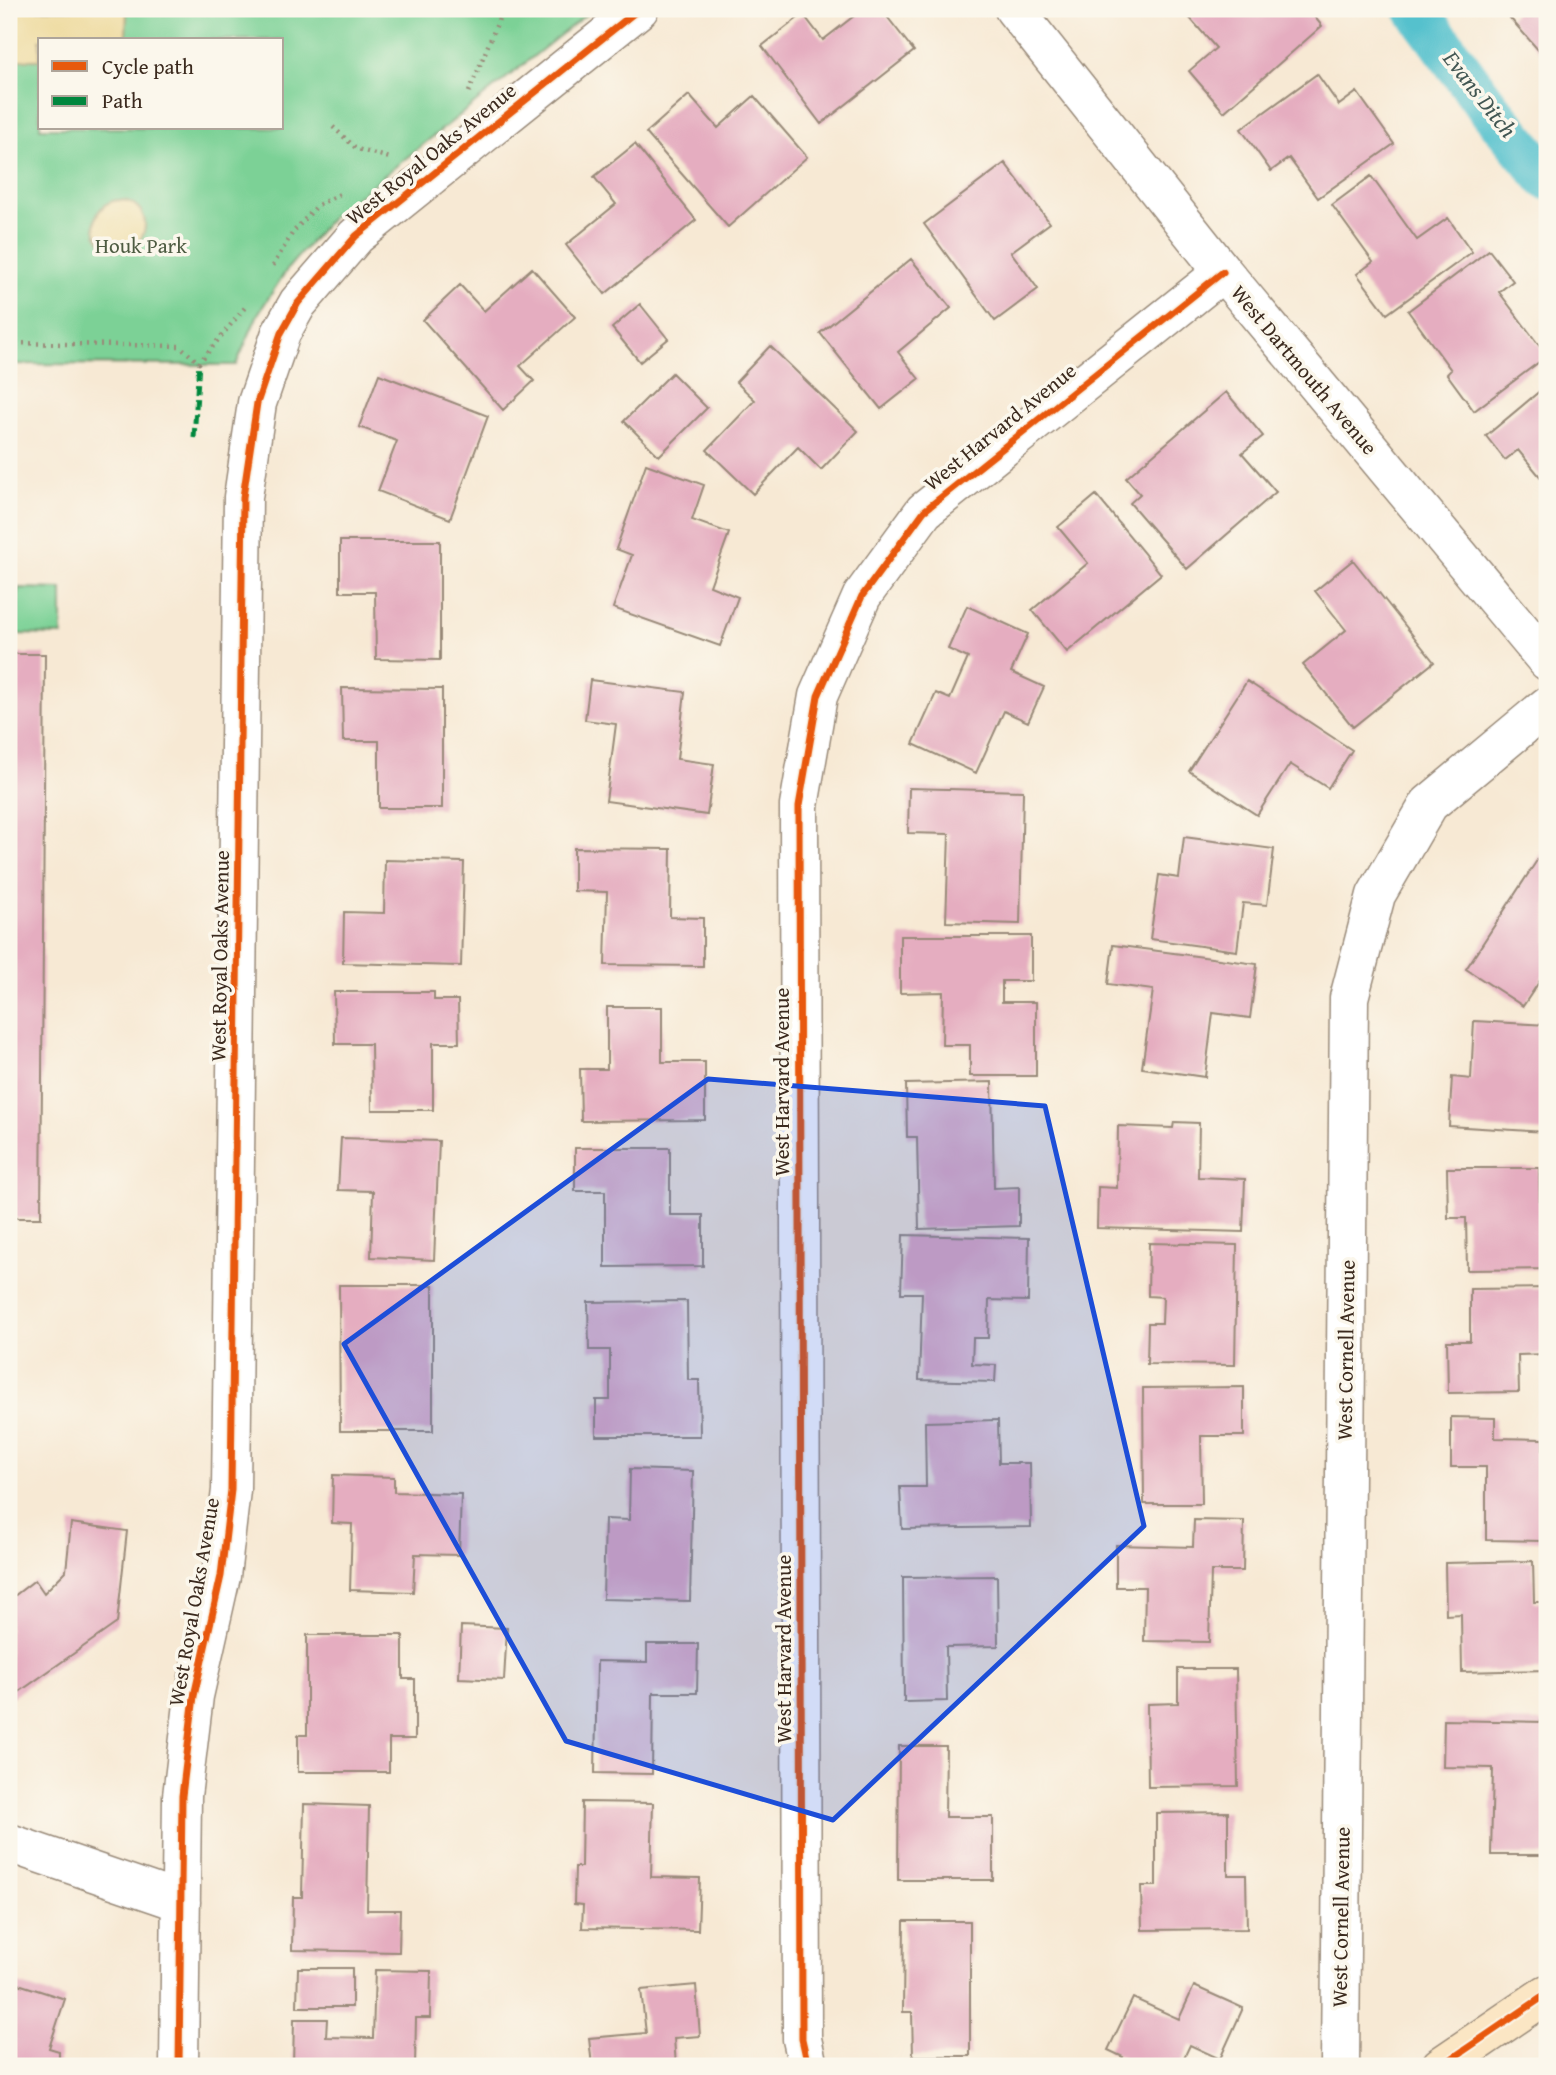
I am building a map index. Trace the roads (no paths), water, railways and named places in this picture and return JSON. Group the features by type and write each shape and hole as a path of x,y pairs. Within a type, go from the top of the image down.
{"street":[{"name":"West Royal Oaks Avenue","path":"179,2066 183,1796 194,1696 220,1576 231,1490 243,497 257,403 281,333 298,303 356,236 639,9"},
{"name":"West Dartmouth Avenue","path":"1014,9 1223,272 1547,661"},
{"name":"West Harvard Avenue","path":"808,2066 802,2039 799,806 818,696 862,596 923,511 1223,272"},
{"name":"West Cornell Avenue","path":"1340,2066 1349,998 1376,895 1429,804 1547,706"},
{"path":"9,1843 181,1902"},
{"path":"1441,2066 1547,1994"}],"waterway":[{"name":"Evans Ditch","path":"1416,9 1488,107 1547,178"}],"park label":[{"name":"Houk Park","path":"141,246"}]}
